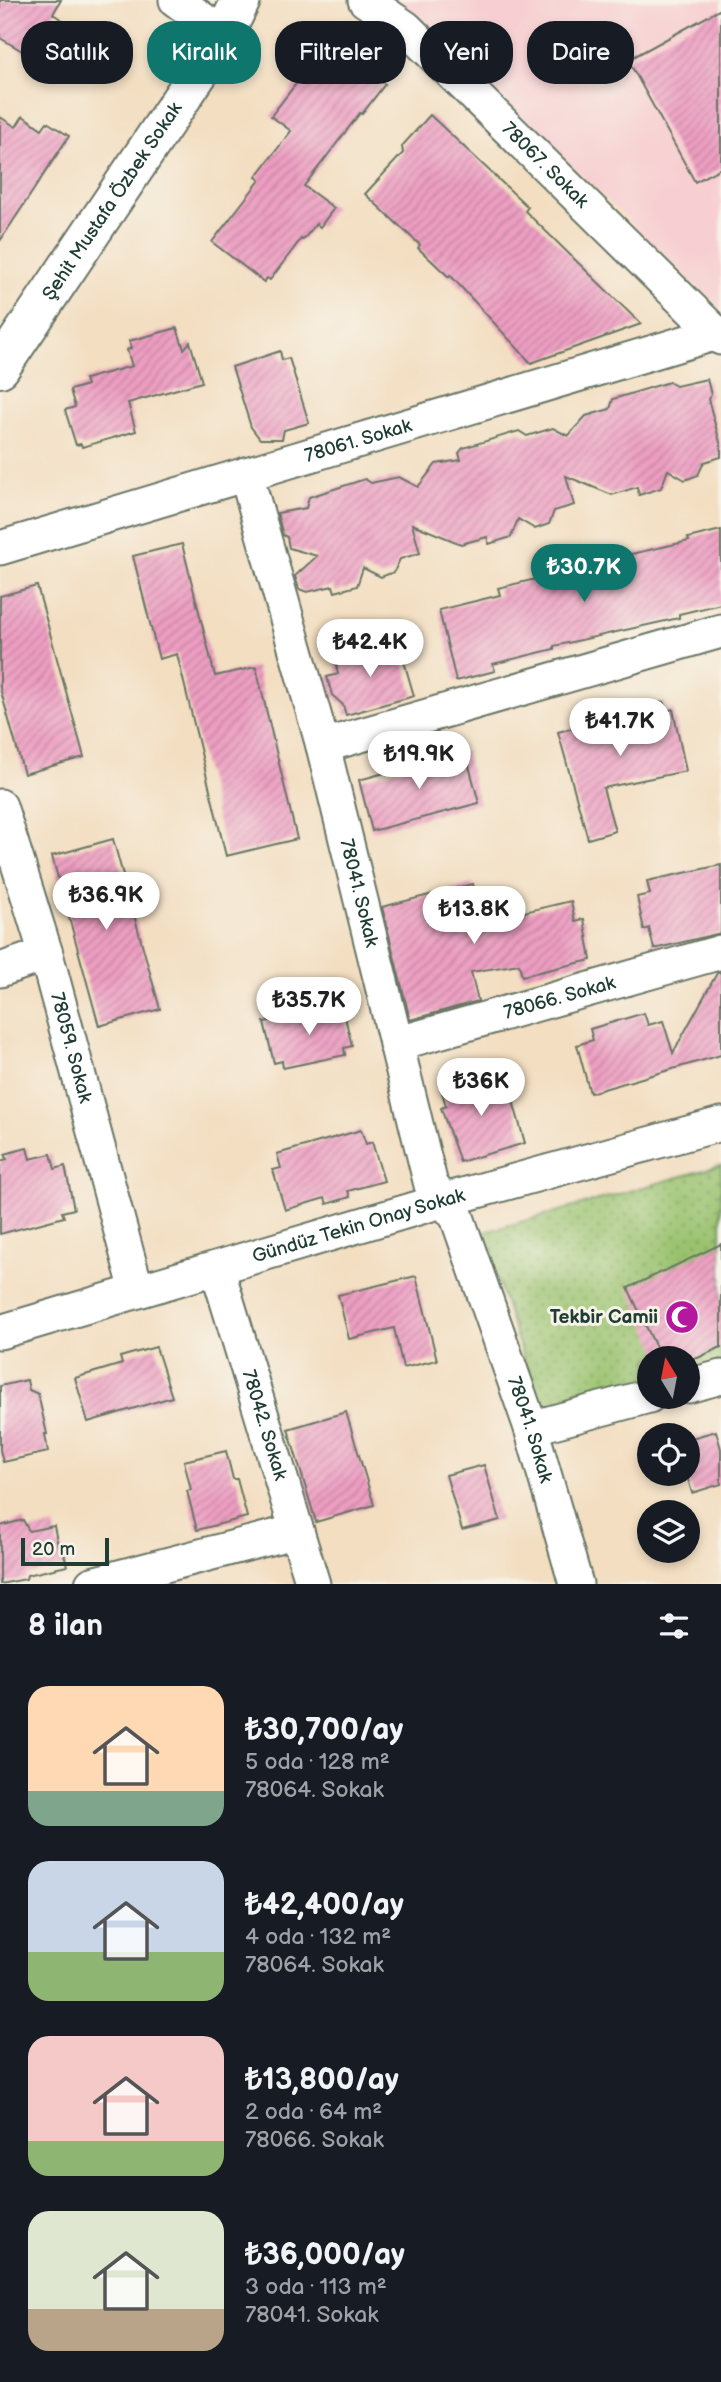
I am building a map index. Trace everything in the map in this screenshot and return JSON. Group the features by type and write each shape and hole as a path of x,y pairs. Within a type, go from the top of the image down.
{"main road":[{"path":"231,21 241,0"},
{"path":"238,21 258,0"},
{"name":"Şehit Mustafa Özbek Sokak","path":"0,368 191,84"}],"street":[{"path":"176,0 205,21"},
{"name":"78067. Sokak","path":"365,0 406,29 719,336"},
{"name":"78061. Sokak","path":"0,548 719,336"},
{"name":"78041. Sokak","path":"246,474 323,746 431,1185 457,1217 531,1428 576,1584"},
{"path":"323,746 721,631"},
{"name":"78059. Sokak","path":"0,806 46,954 137,1291"},
{"name":"78066. Sokak","path":"396,1045 721,952"},
{"path":"0,970 46,954"},
{"name":"Gündüz Tekin Onay Sokak","path":"0,1332 445,1200 721,1124"},
{"name":"78042. Sokak","path":"217,1268 313,1584"},
{"path":"700,1383 721,1377"},
{"path":"531,1428 637,1399"},
{"path":"92,1584 297,1531"}],"shaded area":[{"path":"399,0 721,0 721,309 487,84 513,84 513,21 421,21"}],"green space":[{"path":"721,1165 721,1371 700,1377 700,1346 637,1346 637,1396 545,1424 482,1233"}],"building":[{"path":"0,0 61,0 53,14 64,21 21,21 21,50 0,38"},
{"path":"721,9 721,168 695,182 634,71 634,57"},
{"path":"296,84 385,84 304,186 334,208 320,227 316,224 303,240 301,239 270,280 267,278 264,282 212,242 260,180 256,177 291,131 271,116"},
{"path":"430,115 528,207 525,211 641,324 531,363 450,275 449,277 418,248 420,245 365,194 403,153 402,146"},
{"path":"23,116 42,129 47,122 69,136 0,241 0,117 16,127"},
{"path":"177,328 184,349 190,342 202,382 128,403 136,431 82,447 81,444 76,445 65,410 75,407 70,390 87,385 85,379 132,366 127,350 131,348 129,341"},
{"path":"280,351 282,360 289,358 309,423 284,430 282,439 260,439 251,427 232,367"},
{"path":"707,379 711,395 708,399 721,446 721,457 704,462 698,475 685,480 668,470 661,488 639,495 637,487 612,495 566,476 574,505 554,511 549,524 535,529 518,519 511,537 489,544 487,537 461,544 412,524 420,553 400,559 394,572 381,577 363,568 357,586 335,592 333,586 307,592 299,589 295,576 317,556 289,548 277,513 306,508 309,497 365,479 371,483 399,477 418,487 436,464 461,460 459,453 463,448 519,431 527,436 553,428 568,436 586,416 610,409 613,399 669,382 676,386"},
{"path":"721,530 721,604 679,614 679,618 554,646 554,649 493,664 495,671 456,681 439,610 500,595 498,588 561,573 560,570 689,541 688,538"},
{"path":"182,544 215,676 256,667 297,839 226,856 177,654 159,659 133,556"},
{"path":"37,586 84,757 24,774 0,688 0,596"},
{"path":"383,643 386,652 395,649 397,659 403,658 414,696 346,715 343,705 332,695 327,677 338,674 336,665 347,662 345,652"},
{"path":"664,702 666,711 673,709 686,771 603,788 615,831 588,839 558,732 618,716 617,711"},
{"path":"465,751 479,803 372,831 359,780"},
{"path":"113,839 160,1009 99,1026 52,856"},
{"path":"721,865 721,933 654,949 649,928 644,930 637,897 650,894 647,881"},
{"path":"473,884 482,922 571,901 575,921 584,919 591,960 522,976 519,964 471,972 478,1001 410,1020 382,907"},
{"path":"721,972 721,1055 590,1093 577,1045 593,1040 590,1029 644,1013 648,1025 663,1021 673,1053 717,973"},
{"path":"342,1005 352,1046 344,1048 345,1055 283,1068 282,1061 274,1063 264,1022"},
{"path":"499,1076 506,1096 511,1094 525,1143 460,1162 441,1108 446,1106 441,1089 478,1078 479,1082"},
{"path":"361,1130 366,1144 372,1142 384,1181 348,1191 350,1197 327,1204 325,1198 285,1210 273,1170 281,1168 277,1154"},
{"path":"27,1148 30,1159 51,1154 55,1169 65,1166 74,1209 62,1212 64,1217 0,1234 0,1161 7,1159 5,1154"},
{"name":"Tekbir Camii","path":"721,1244 721,1347 700,1357 700,1346 655,1346 628,1288"},
{"path":"416,1276 437,1360 403,1368 394,1328 349,1339 338,1295"},
{"path":"156,1347 172,1397 88,1422 75,1378 122,1364 120,1357"},
{"path":"27,1380 29,1390 38,1394 48,1452 3,1462 0,1450 0,1386"},
{"path":"346,1412 374,1505 316,1522 288,1429"},
{"path":"716,1431 721,1449 721,1484 692,1493 690,1486 700,1486 700,1436"},
{"path":"226,1451 247,1517 197,1530 187,1491 191,1490 184,1461"},
{"path":"484,1465 500,1520 462,1530 446,1475"},
{"path":"23,1520 29,1531 54,1526 58,1546 62,1545 67,1566 0,1584 0,1526"}],"place":[{"name":"Tekbir Camii","path":"682,1317"}]}
